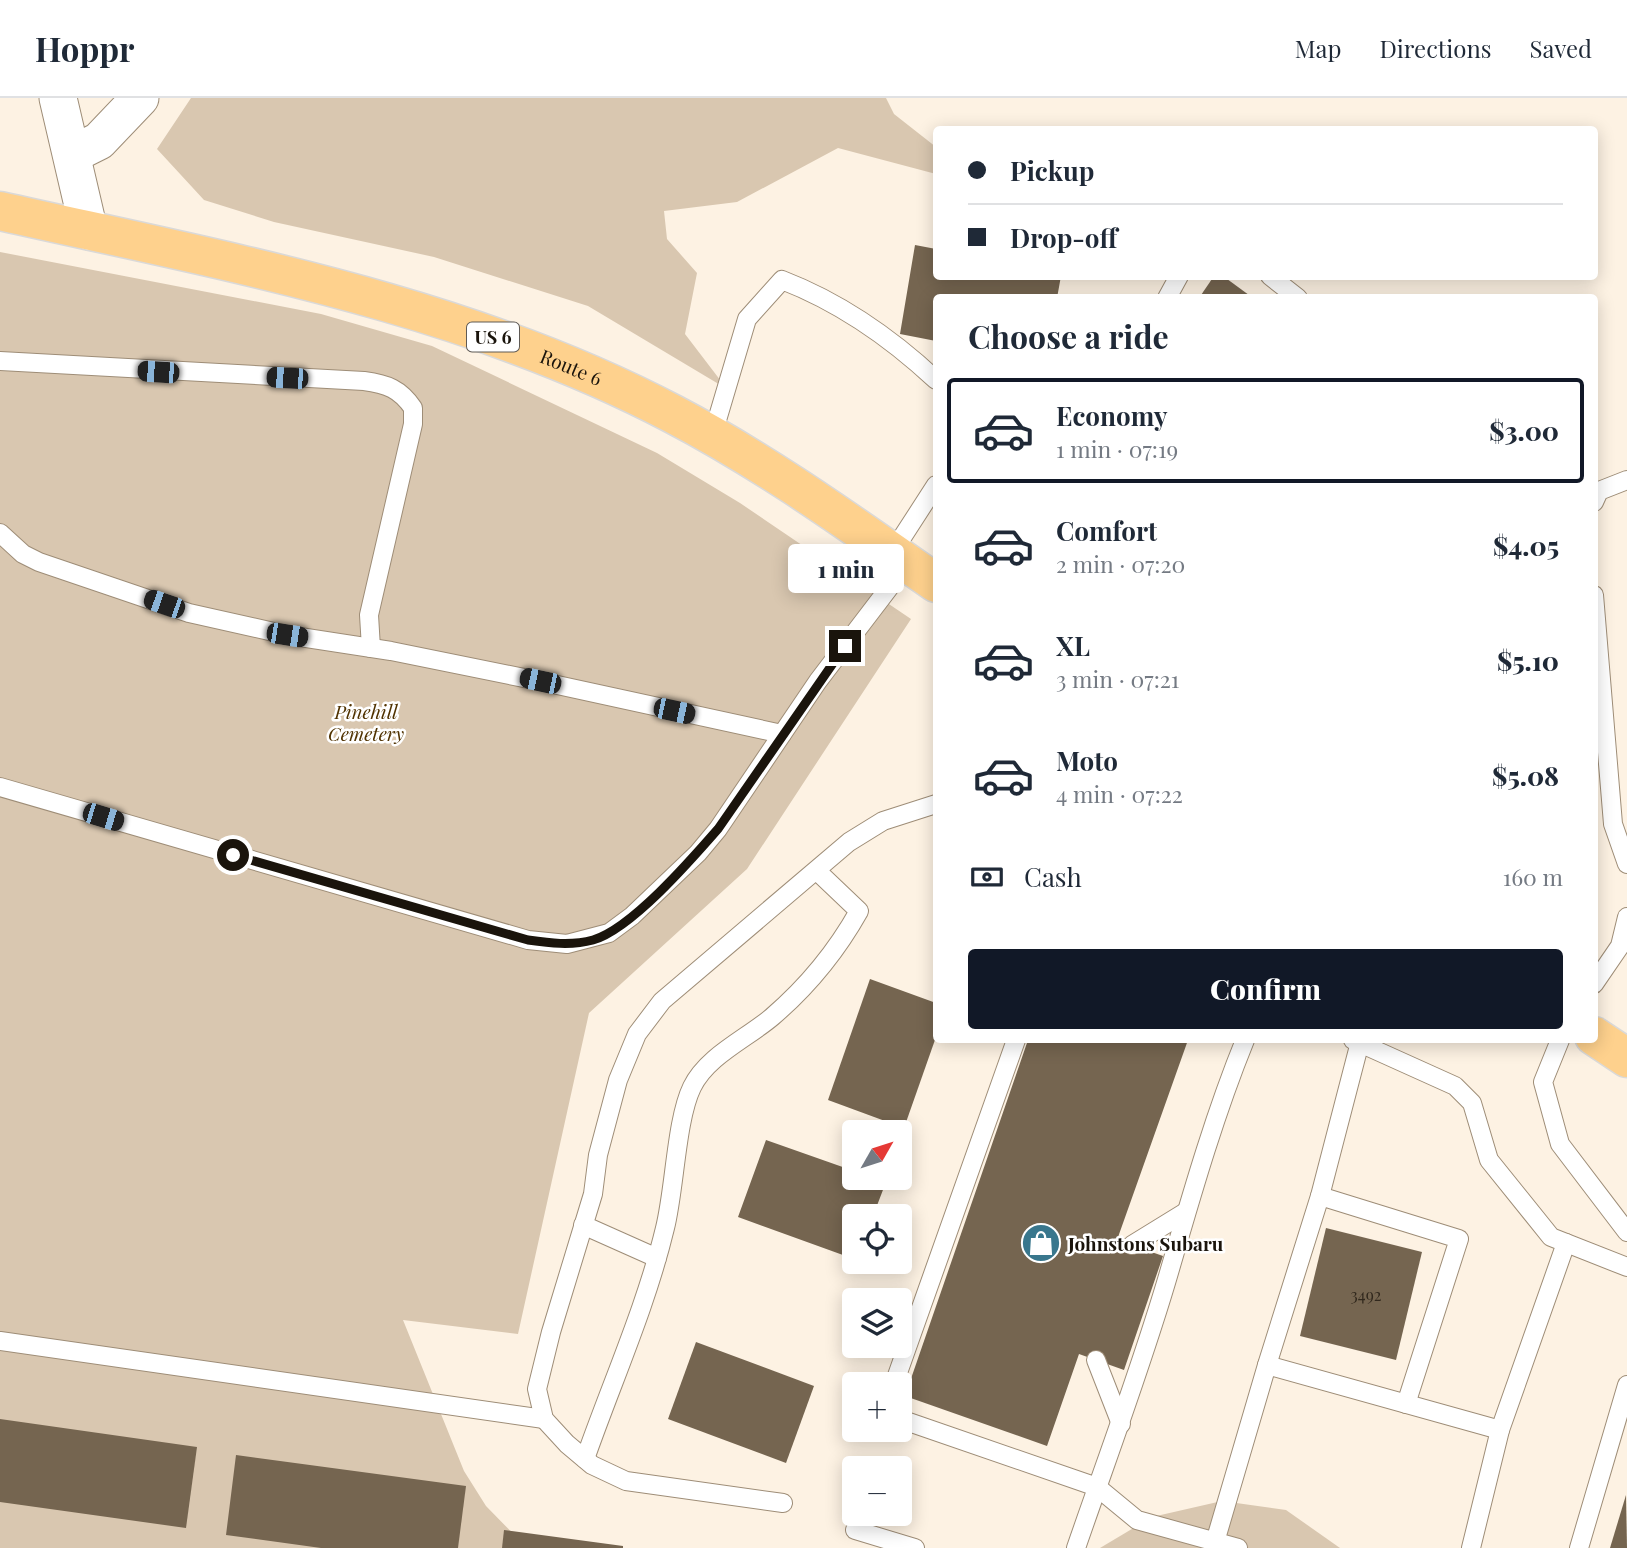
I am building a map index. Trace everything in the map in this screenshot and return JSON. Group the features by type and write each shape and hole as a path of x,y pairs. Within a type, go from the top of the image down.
{"main road":[{"name":"Route 6","path":"0,211 329,286 441,317 547,357 672,414 912,566"},
{"path":"1598,1039 1627,1058"}],"street":[{"path":"58,98 89,231"},
{"path":"73,154 99,141 139,98"}],"lane":[{"path":"712,437 747,319 782,279 821,295 909,355 933,377"},
{"path":"1275,280 1293,294"},
{"path":"0,361 364,381 387,384 397,391 413,408 413,424 369,615 371,648"},
{"path":"1598,493 1627,480"},
{"path":"0,786 528,940 568,944 609,933 632,916 698,853 718,829 818,681 912,566 933,495"},
{"path":"0,533 23,554 39,562 189,613 782,734"},
{"path":"1598,643 1613,824 1627,864"},
{"path":"783,1503 626,1481 585,1459 544,1419 537,1389 583,1225 618,1080 637,1034 662,1001 849,842 884,821 933,805"},
{"path":"585,1459 657,1258 672,1201 687,1101 693,1086 703,1070 772,1017 812,978 840,945 859,911 817,871"},
{"path":"1598,978 1620,946 1627,917"},
{"path":"898,1372 1015,1043"},
{"path":"1076,1548 1121,1424 1168,1276 1184,1213 1244,1043"},
{"path":"1215,1542 1320,1196 1356,1043"},
{"path":"1360,1043 1455,1086 1472,1103 1489,1160 1551,1237 1627,1267"},
{"path":"1559,1043 1543,1082 1560,1144 1627,1232"},
{"path":"1320,1196 1459,1239 1406,1404"},
{"path":"1132,1245 1184,1213"},
{"path":"583,1225 657,1258"},
{"path":"1471,1548 1500,1430 1566,1243"},
{"path":"0,1341 544,1419"},
{"path":"1096,1360 1121,1424"},
{"path":"1267,1365 1500,1430"},
{"path":"1579,1548 1627,1385"},
{"path":"912,1423 1097,1488 1137,1520 1238,1548"},
{"path":"855,1530 915,1548"}],"green space":[{"path":"191,98 886,98 894,114 933,145 933,173 838,148 737,202 664,211 667,239 697,273 685,334 727,389 588,306 434,257 274,222 204,200 157,149"},
{"name":"Pinehill Cemetery","path":"0,252 321,314 432,346 657,453 740,503 911,619 747,869 589,1013 518,1334 403,1320 464,1471 486,1506 527,1548 0,1548"},
{"path":"1222,1501 1286,1510 1340,1548 1100,1548 1152,1517"}],"building":[{"path":"915,245 933,248 933,280 1060,280 1058,294 933,294 933,340 900,334"},
{"path":"1211,280 1228,280 1248,294 1202,294"},
{"path":"870,979 933,1002 934,1043 907,1120 882,1120 828,1100"},
{"name":"Johnstons Subaru","path":"1027,1043 1187,1043 1117,1240 1163,1256 1124,1370 1079,1354 1047,1446 912,1398 912,1376"},
{"path":"766,1140 842,1167 842,1190 883,1190 878,1204 842,1204 842,1255 738,1217"},
{"path":"1326,1228 1422,1252 1396,1360 1300,1336"},
{"path":"696,1342 814,1386 786,1463 668,1419"},
{"path":"0,1419 197,1447 186,1528 0,1502"},
{"path":"236,1455 466,1486 458,1548 321,1548 226,1535"},
{"path":"1626,1495 1627,1548 1610,1548"},
{"path":"504,1530 623,1546 623,1548 502,1548"}],"place":[{"name":"Johnstons Subaru","path":"1041,1243"}],"route":[{"path":"233,855 528,940 568,944 593,940 609,933 632,916 698,853 718,829 818,681 845,646"}]}
